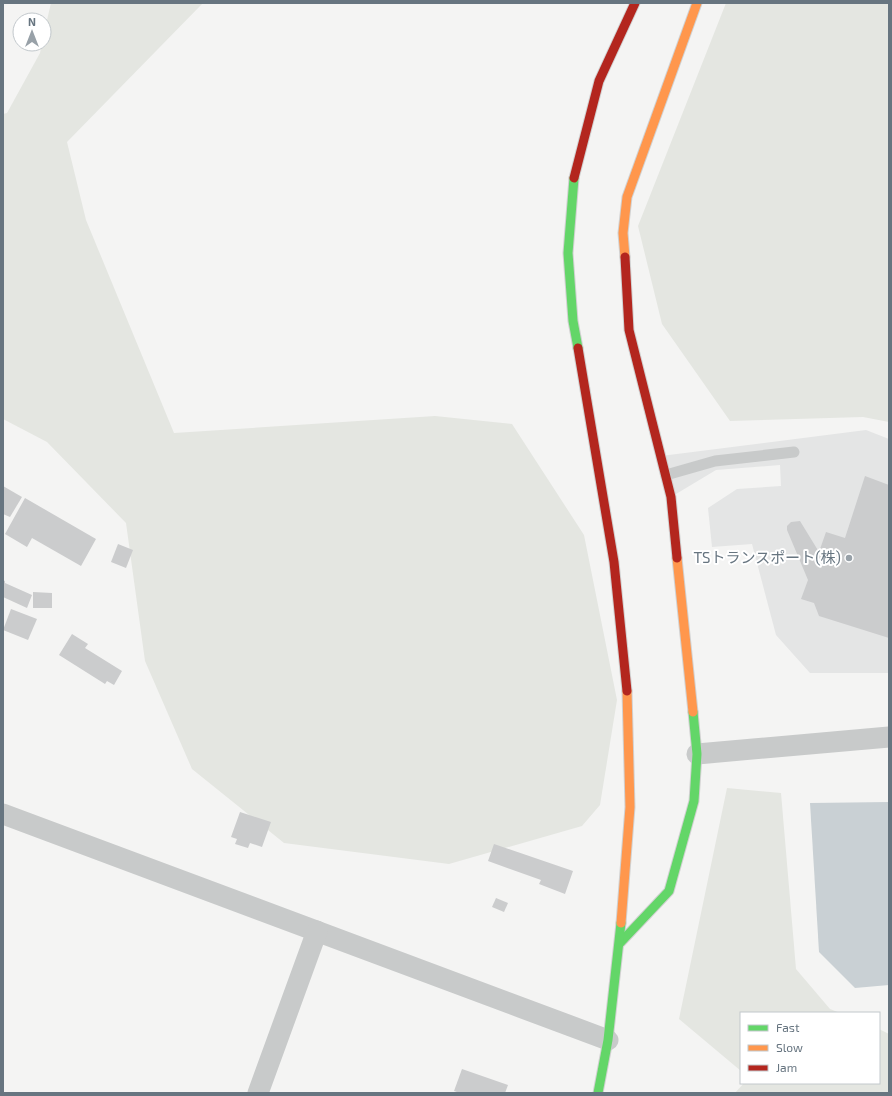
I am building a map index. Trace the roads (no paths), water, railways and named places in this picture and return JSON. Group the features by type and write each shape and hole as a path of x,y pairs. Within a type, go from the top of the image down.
{"street":[{"path":"598,1093 608,1040 620,943 630,807 628,693 614,562 573,321 568,253 575,172 599,81 635,3"},
{"path":"620,943 669,891 694,801 697,754 671,497 629,330 623,233 627,197 697,3"},
{"path":"697,754 889,737"},
{"path":"3,814 608,1040"},
{"path":"258,1093 317,932"}],"lane":[{"path":"666,475 715,461 794,452"}],"place":[{"name":"TSトランスポート(株)","path":"849,558"}]}
